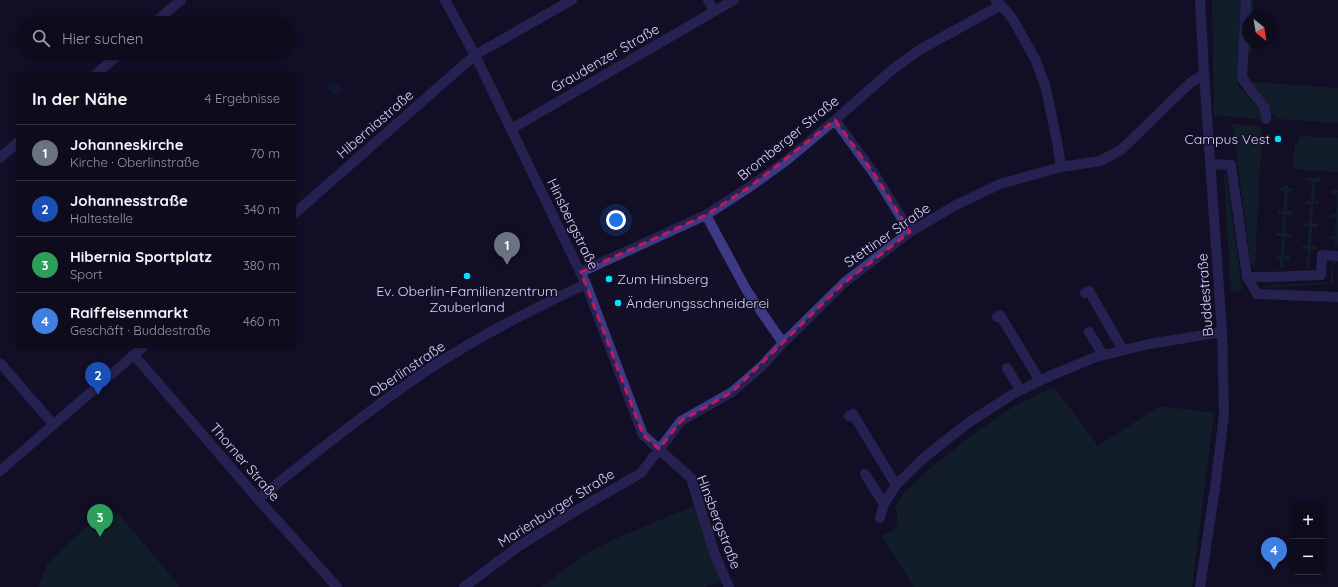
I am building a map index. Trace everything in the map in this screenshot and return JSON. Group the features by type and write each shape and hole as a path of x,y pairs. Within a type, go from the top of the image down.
{"street":[{"path":"162,16 181,0"},
{"name":"Hinsbergstraße","path":"445,0 475,55 581,272 643,435 691,478 715,555 729,587"},
{"name":"Hiberniastraße","path":"296,212 475,55 572,0"},
{"path":"708,0 714,11"},
{"name":"Graudenzer Straße","path":"511,129 734,0"},
{"name":"Buddestraße","path":"1200,0 1222,332 1224,414 1216,481 1200,587"},
{"path":"1246,0 1242,78 1264,107 1266,119"},
{"path":"998,2 1014,23 1035,59 1045,85 1061,167"},
{"name":"Bromberger Straße","path":"581,272 706,215 751,186 787,160 898,65 921,49 998,2"},
{"path":"98,72 112,60"},
{"name":"Stettiner Straße","path":"659,449 681,421 732,392 762,366 783,343 845,282 910,232 956,205 1000,184 1061,167 1100,161 1121,150 1190,82 1204,74"},
{"path":"835,120 875,175 910,232"},
{"path":"0,158 16,144"},
{"path":"1210,164 1231,165 1247,277 1257,294 1338,297"},
{"path":"706,215 747,291 783,343"},
{"path":"1247,277 1268,278 1321,275 1322,255 1338,256"},
{"name":"Oberlinstraße","path":"258,499 358,419 428,370 495,329 586,284"},
{"path":"1085,293 1089,291 1123,350"},
{"path":"997,316 1000,315 1040,381"},
{"path":"1089,332 1103,355"},
{"path":"880,518 884,504 896,485 926,456 968,423 1020,390 1052,375 1103,355 1149,344 1222,332"},
{"path":"0,471 142,348"},
{"name":"Thorner Straße","path":"134,355 258,499 337,587"},
{"path":"0,363 53,424"},
{"path":"1008,368 1020,390"},
{"path":"849,416 853,414 896,485"},
{"name":"Marienburger Straße","path":"464,587 526,542 572,513 641,473 659,449"},
{"path":"865,474 884,504"}],"highlighted area":[{"path":"835,120 875,175 910,232 845,282 732,392 681,421 659,449 643,435 581,272 706,215 751,186"}],"green space":[{"path":"1212,0 1253,0 1253,12 1242,12 1242,48 1251,48 1251,52 1238,52 1237,81 1239,87 1261,112 1261,119 1214,115"},
{"path":"1249,82 1338,88 1338,123 1277,119"},
{"path":"1237,124 1262,127 1255,265 1251,264 1233,127 1228,126"},
{"path":"1299,136 1338,138 1338,172 1293,169 1295,143 1298,143"},
{"path":"1224,173 1227,180 1242,290 1231,293"},
{"path":"1306,178 1321,178 1320,182 1314,182 1314,201 1319,201 1319,204 1313,204 1312,224 1318,224 1318,227 1312,227 1311,246 1317,246 1317,249 1310,249 1309,269 1307,268 1308,249 1302,248 1302,246 1308,246 1309,226 1303,226 1303,223 1309,223 1310,204 1305,204 1305,201 1311,201 1312,181 1305,180"},
{"path":"1285,185 1288,185 1288,188 1293,189 1293,192 1288,191 1287,211 1292,211 1292,215 1286,215 1285,233 1291,234 1291,237 1285,237 1284,256 1290,256 1289,260 1283,259 1283,267 1280,267 1280,259 1275,259 1275,256 1281,256 1282,236 1276,236 1276,233 1282,233 1283,214 1278,214 1278,211 1283,211 1284,191 1279,190 1279,188 1284,188"},
{"path":"1331,190 1338,190 1338,240 1337,248 1334,248 1335,240 1329,239 1329,236 1335,236 1336,217 1330,217 1330,214 1336,214 1337,194 1331,194"},
{"path":"1332,260 1338,260 1338,262 1333,263 1333,283 1263,288 1263,286 1331,282"},
{"path":"1054,387 1098,446 1160,406 1214,413 1192,587 914,587 881,535 891,532 898,525 896,505 903,494 934,465 976,432 1013,407"},
{"path":"699,504 726,579 705,587 541,587 587,553 617,538"},
{"path":"107,507 112,513 114,512 116,516 118,513 180,587 39,587 47,565"}],"water":[{"path":"331,83 340,87 342,90 339,94 333,94 327,89 326,87"}],"place":[{"name":"Campus Vest","path":"1278,139"},
{"name":"Johanneskirche","path":"507,265"},
{"name":"Ev. Oberlin-Familienzentrum Zauberland","path":"467,276"},
{"name":"Zum Hinsberg","path":"609,279"},
{"name":"Änderungsschneiderei","path":"618,303"},
{"name":"Johannesstraße","path":"98,395"},
{"name":"Hibernia Sportplatz","path":"100,537"},
{"name":"Raiffeisenmarkt","path":"1274,570"}]}
